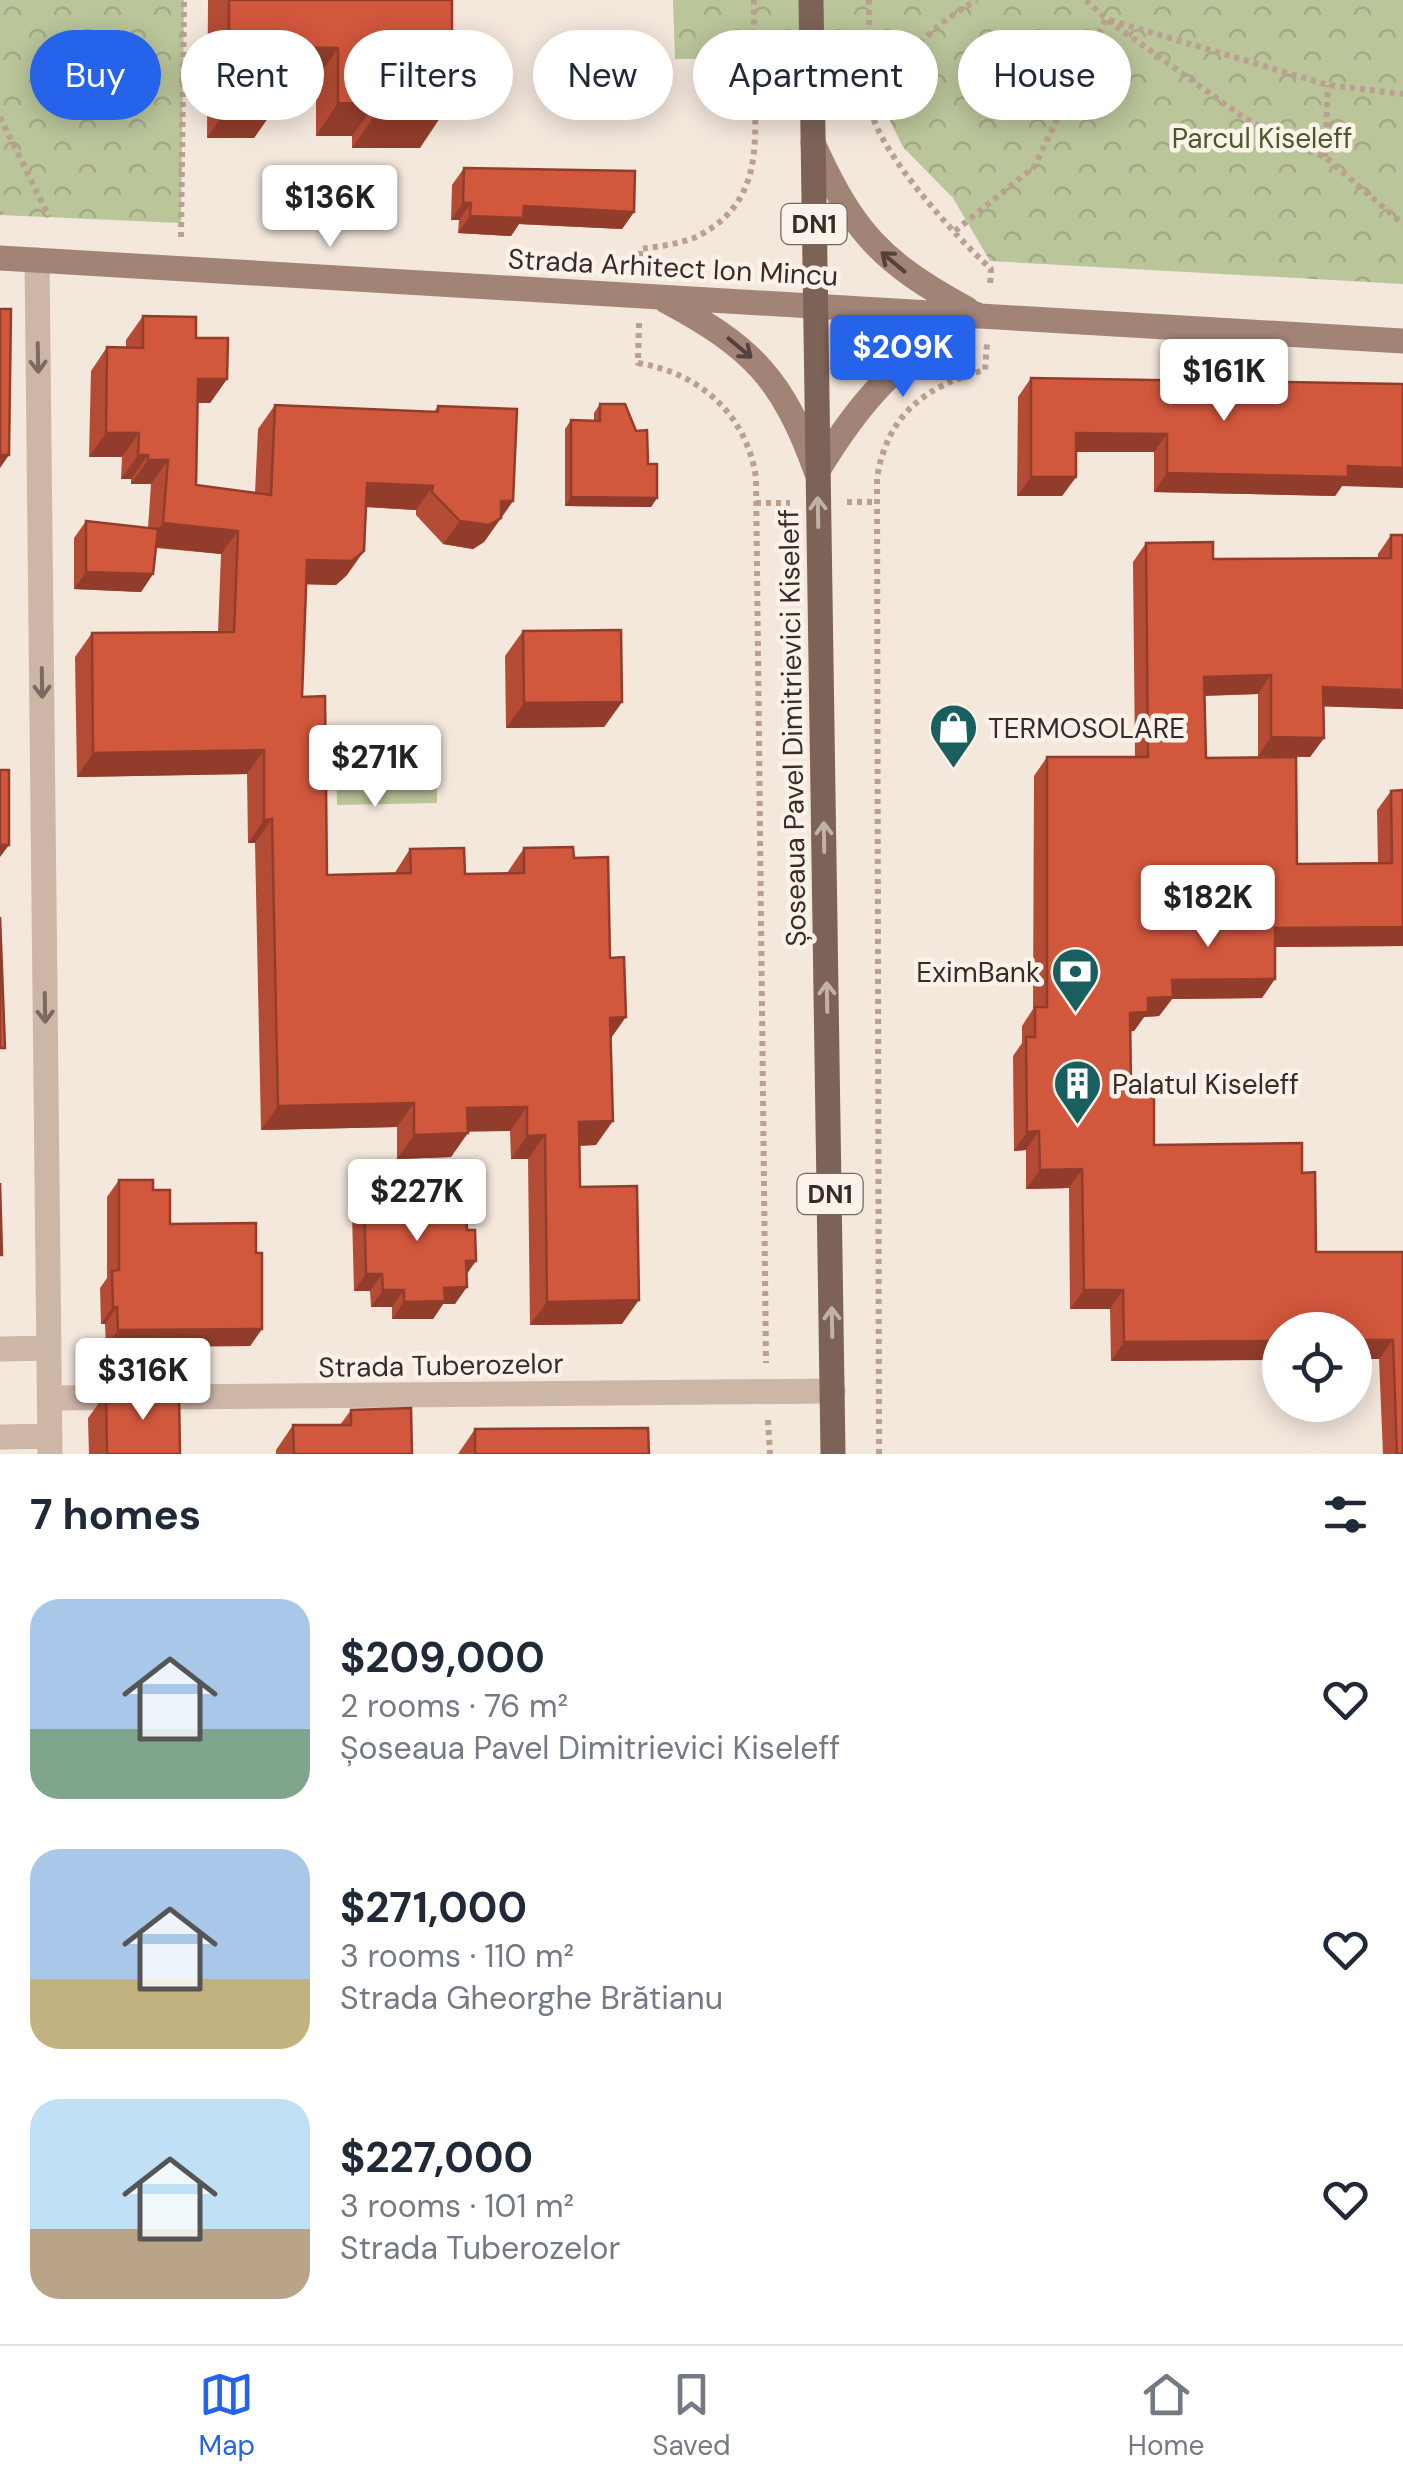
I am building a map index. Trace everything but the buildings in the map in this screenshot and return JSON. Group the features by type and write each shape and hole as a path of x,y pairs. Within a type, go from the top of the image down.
{"main road":[{"name":"Șoseaua Pavel Dimitrievici Kiseleff","path":"811,0 833,1454"},
{"path":"813,143 835,191 870,242 899,268 976,314 924,346 889,374 863,402 817,472"},
{"name":"Strada Arhitect Ion Mincu","path":"0,258 1403,341"},
{"path":"648,296 735,343 762,367 784,396 817,472"}],"street":[{"path":"0,1437 50,1445 37,260"},
{"path":"0,1349 49,1348"},
{"name":"Strada Tuberozelor","path":"50,1398 833,1392"}],"path":[{"path":"180,269 184,0"},
{"path":"754,0 756,147 749,181 730,212 697,236 640,249 648,296 638,362 662,366 686,377 724,406 748,443 756,478 766,1392 770,1454"},
{"path":"869,0 870,108 894,70 927,35 977,0"},
{"path":"1086,0 1106,19 1243,117 1297,147 1325,157 1403,224"},
{"path":"1106,19 1328,84 1403,94"},
{"path":"955,231 1034,167 1106,19"},
{"path":"1325,157 1328,84"},
{"path":"0,117 49,218"},
{"path":"876,502 879,1454"}],"green space":[{"path":"0,0 184,0 181,223 0,215"},
{"name":"Parcul Kiseleff","path":"673,0 1403,0 1403,284 990,261 953,198 903,147 890,120 938,120 938,30 693,30 693,59 675,59"},
{"path":"437,740 437,803 337,805 336,741"}],"place":[{"name":"TERMOSOLARE","path":"953,770"},
{"name":"EximBank","path":"1075,1014"},
{"name":"Palatul Kiseleff","path":"1077,1126"}]}
